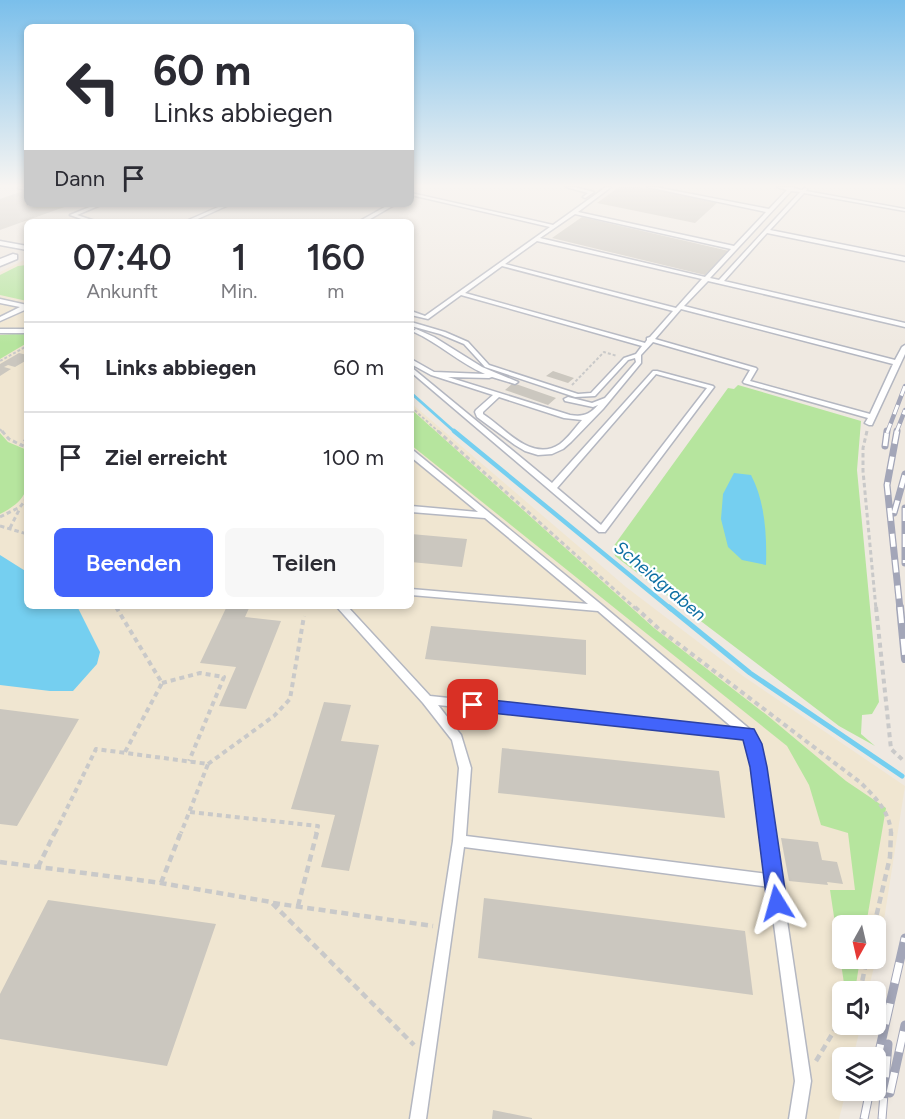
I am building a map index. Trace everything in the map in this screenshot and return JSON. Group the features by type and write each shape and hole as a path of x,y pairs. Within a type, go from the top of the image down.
{"street":[{"path":"0,262 13,257"}],"lane":[{"path":"414,315 426,318 536,239"},
{"path":"537,239 905,325"},
{"path":"695,239 735,248"},
{"path":"414,325 470,345 478,358 487,366 577,396 593,394 626,359 638,355 647,342 743,239"},
{"path":"720,282 759,239"},
{"path":"807,239 905,259"},
{"path":"0,243 24,248"},
{"path":"13,257 24,251"},
{"path":"500,264 897,363"},
{"path":"459,293 754,369 746,381 870,420 905,347"},
{"path":"0,301 24,307"},
{"path":"0,319 24,308"},
{"path":"0,331 24,331"},
{"path":"414,331 432,337 492,376 584,404 593,405 605,400"},
{"path":"498,394 479,412 480,416 489,420 526,450 547,453 561,446 598,411 639,362 638,355"},
{"path":"414,363 433,374 567,416 590,417"},
{"path":"414,371 602,530 711,387 655,372 553,487"},
{"path":"433,374 492,376"},
{"path":"414,455 600,608 748,734 754,744 803,1081 797,1119"},
{"path":"414,509 488,516"},
{"path":"414,592 600,608"},
{"path":"344,609 427,700 457,738 465,768 459,841 418,1119"},
{"path":"427,700 748,734"},
{"path":"459,841 774,881"}],"path":[{"path":"0,362 24,348"},
{"path":"19,351 24,352"},
{"path":"414,410 659,628 861,783 877,799 890,821 892,842 876,915"},
{"path":"870,420 863,448 863,471 888,728 891,749 905,762"},
{"path":"0,429 9,439 24,446"},
{"path":"21,445 24,442"},
{"path":"10,528 24,502"},
{"path":"0,517 20,507"},
{"path":"0,526 24,533"},
{"path":"118,609 162,683"},
{"path":"161,883 208,764 274,716 290,699 304,616"},
{"path":"126,752 162,683 200,673 224,677 189,761"},
{"path":"38,867 96,749 208,764"},
{"path":"189,812 318,826 298,906"},
{"path":"0,862 161,883 445,928"},
{"path":"272,902 426,1057"},
{"path":"803,1081 832,1034"}],"shaded area":[{"path":"24,260 24,609 414,609 414,406 626,587 743,676 905,786 885,915 832,915 832,969 874,969 870,981 832,981 832,1035 858,1035 856,1047 832,1047 832,1101 844,1101 839,1119 0,1119 0,272"}],"green space":[{"path":"24,265 24,300 0,295 0,275"},
{"path":"24,333 24,345 0,359 0,335"},
{"path":"738,385 861,421 857,470 879,702 872,714 862,715 861,734 875,746 839,726 615,556 613,547 728,388 734,389"},
{"path":"414,412 654,628 768,716 846,781 886,808 868,915 834,915 830,890 855,890 848,833 821,825 809,785 787,746 414,447"},
{"path":"0,433 8,442 24,449 24,493 19,502 0,514"},
{"path":"842,969 858,969 857,981 844,981"}],"water":[{"path":"734,473 751,475 756,485 764,519 766,565 742,560 728,547 721,519 723,494"},
{"path":"0,555 24,570 24,609 78,609 100,652 97,664 73,691 50,691 0,685"}],"building":[{"path":"557,239 678,239 729,251 705,275"},
{"path":"19,353 24,354 24,362 15,367 8,365 4,367 11,369 0,376 0,364"},
{"path":"553,371 574,378 568,383 546,376"},
{"path":"513,383 556,398 548,405 505,390"},
{"path":"414,534 467,539 462,567 414,562"},
{"path":"226,609 249,609 245,617 281,621 246,709 219,706 236,667 200,663"},
{"path":"431,626 586,640 586,675 425,659"},
{"path":"324,702 351,705 341,741 379,745 349,871 321,867 335,815 291,809"},
{"path":"0,709 79,719 17,826 0,824"},
{"path":"502,748 719,771 725,818 498,793"},
{"path":"781,838 818,842 822,860 837,862 843,884 827,882 828,885 789,881"},
{"path":"484,898 745,931 753,995 478,958"},
{"path":"48,900 216,924 167,1066 0,1039 0,994"},
{"path":"493,1110 532,1118 532,1119 492,1119"}],"waterway":[{"name":"Scheidgraben","path":"414,396 456,433"},
{"name":"Scheidgraben","path":"454,431 671,609"},
{"name":"Scheidgraben","path":"669,607 750,673 902,776"}],"railway":[{"path":"887,433 905,386"},
{"path":"896,433 905,410"},
{"path":"885,446 887,431"},
{"path":"897,431 887,485 900,609"},
{"path":"894,513 905,474"},
{"path":"905,508 905,563"},
{"path":"900,607 905,659"},
{"path":"880,1047 905,938"},
{"path":"890,1093 905,1025"},
{"path":"882,1119 888,1044"},
{"path":"864,1119 868,1101"}],"route":[{"path":"473,705 748,734 754,744 758,767 777,903"}]}
